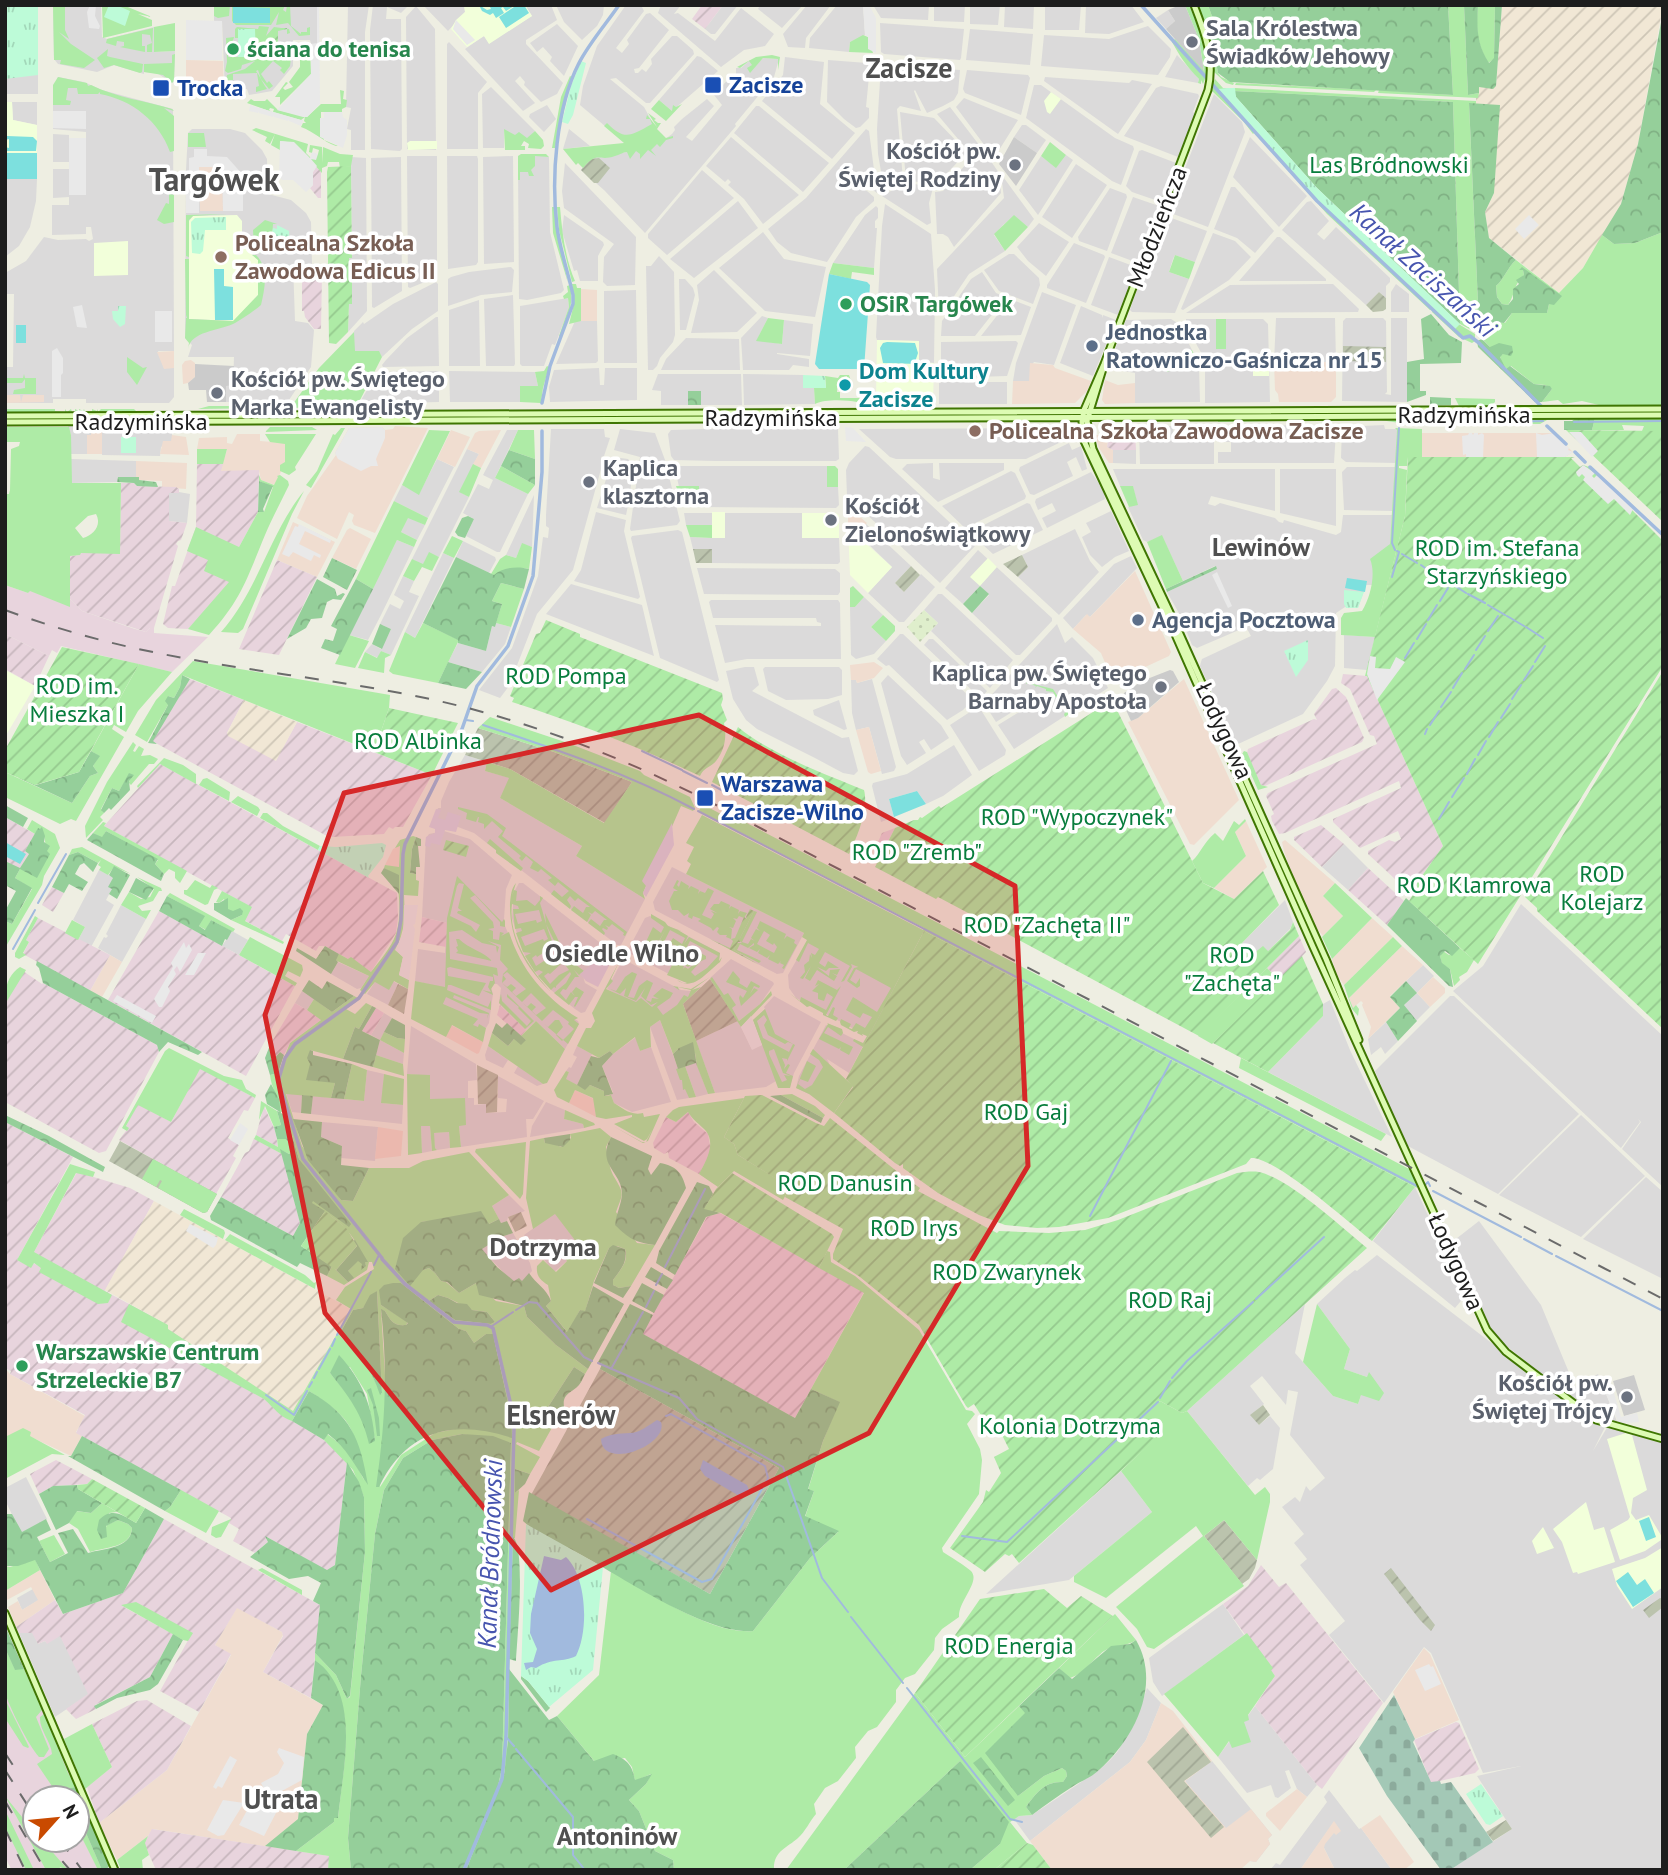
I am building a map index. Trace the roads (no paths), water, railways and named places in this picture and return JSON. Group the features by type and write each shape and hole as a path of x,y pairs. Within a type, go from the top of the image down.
{"main road":[{"name":"Młodzieńcza","path":"1086,414 1209,85 1207,41 1194,5"},
{"name":"Radzymińska","path":"5,422 1663,409"},
{"name":"Łodygowa","path":"1086,414 1093,449 1273,840 1351,1016 1362,1054"},
{"name":"Radzymińska","path":"5,416 1663,415"},
{"name":"Łodygowa","path":"1140,550 1487,1330 1506,1352 1586,1414 1607,1425 1663,1439"},
{"path":"1264,833 1273,840"},
{"path":"5,1613 115,1870"}],"waterway":[{"name":"Kanał Bródnowski","path":"542,403 550,366 573,304 558,236 555,207 555,165 560,121 579,63 619,5"},
{"name":"Kanał Zaciszański","path":"1141,5 1317,201 1463,338 1470,336 1479,343 1541,406"},
{"path":"1469,423 1543,421"},
{"path":"1574,422 1663,421"},
{"path":"1411,423 1461,423"},
{"name":"Kanał Zaciszański","path":"1547,426 1566,444"},
{"path":"1395,550 1392,543 1399,428"},
{"name":"Kanał Bródnowski","path":"382,1258 303,1159 279,1078 285,1058 295,1044 359,998 397,942 401,920 405,844 462,729 477,686 508,646 533,576 542,472 542,431"},
{"path":"1575,452 1585,462"},
{"name":"Kanał Zaciszański","path":"1590,467 1663,535"},
{"path":"1392,577 1399,552 1397,551"},
{"path":"1402,554 1417,563"},
{"path":"1421,565 1428,570"},
{"path":"1431,571 1446,580"},
{"path":"1449,582 1466,593"},
{"path":"1440,601 1448,588"},
{"path":"1468,594 1485,603"},
{"path":"1428,620 1437,605"},
{"path":"1488,605 1505,615"},
{"path":"1488,631 1498,616"},
{"path":"1507,616 1524,626"},
{"path":"1417,639 1426,624"},
{"path":"1526,627 1543,638"},
{"path":"1476,650 1485,636"},
{"path":"1405,658 1414,643"},
{"path":"1535,662 1545,646"},
{"path":"1465,669 1474,655"},
{"path":"1524,680 1533,666"},
{"path":"1453,688 1462,673"},
{"path":"1512,699 1521,685"},
{"path":"1441,707 1451,692"},
{"path":"1501,718 1510,704"},
{"path":"1430,725 1439,711"},
{"path":"466,720 473,721"},
{"path":"1489,737 1498,722"},
{"path":"483,725 617,773 694,809"},
{"path":"1425,734 1427,729"},
{"path":"1478,755 1486,741"},
{"path":"642,751 682,770"},
{"path":"1467,774 1475,759"},
{"path":"683,771 707,783"},
{"path":"1452,797 1464,778"},
{"path":"712,785 729,794"},
{"path":"1439,819 1449,802"},
{"path":"698,811 1417,1186"},
{"path":"38,903 66,854"},
{"path":"13,949 35,910"},
{"path":"1090,1216 1171,1061"},
{"path":"1425,1185 1428,1182 1430,1186"},
{"path":"665,1267 705,1189"},
{"path":"1433,1191 1521,1237"},
{"path":"1256,1299 1324,1237"},
{"path":"1524,1239 1552,1254"},
{"path":"374,1265 379,1255"},
{"path":"1556,1256 1663,1311"},
{"name":"Kanał Bródnowski","path":"382,1259 405,1284 454,1322 493,1328 513,1414 506,1737 502,1779 464,1870"},
{"path":"337,1335 371,1272"},
{"path":"656,1285 662,1274"},
{"path":"646,1307 654,1291"},
{"path":"516,1310 529,1302 537,1303 584,1357 592,1361"},
{"path":"1172,1378 1187,1361 1253,1302"},
{"path":"492,1326 513,1312"},
{"path":"611,1369 643,1312"},
{"path":"332,1346 335,1339"},
{"path":"319,1369 330,1349"},
{"path":"598,1363 679,1398 697,1419 783,1467 822,1578 848,1612"},
{"path":"314,1378 317,1372"},
{"path":"1160,1398 1170,1381"},
{"path":"309,1387 312,1382"},
{"path":"266,1395 294,1415 307,1391"},
{"path":"1127,1431 1158,1402"},
{"path":"587,1519 702,1582 712,1579 768,1478 765,1466 671,1414 666,1416"},
{"path":"962,1536 1007,1542 1123,1434"},
{"path":"851,1617 903,1683"},
{"path":"907,1688 1010,1819 1022,1822"},
{"path":"506,1737 514,1746"},
{"path":"516,1749 573,1817 573,1855 585,1870"}],"railway":[{"path":"5,610 76,633 148,651 395,692 468,708 542,730 614,757 718,806 1663,1299"},
{"path":"5,1753 20,1776"},
{"path":"5,1770 21,1795"},
{"path":"5,1801 45,1870"},
{"path":"5,1829 25,1870"},
{"path":"56,1854 70,1870"},
{"path":"70,1854 82,1870"}],"place":[{"name":"Sala Królestwa Świadków Jehowy","path":"1192,42"},
{"name":"ściana do tenisa","path":"233,49"},
{"name":"Zacisze","path":"713,85"},
{"name":"Trocka","path":"161,88"},
{"name":"Kościół pw. Świętej Rodziny","path":"1015,165"},
{"name":"Policealna Szkoła Zawodowa Edicus II","path":"221,257"},
{"name":"OSiR Targówek","path":"846,304"},
{"name":"Jednostka Ratowniczo-Gaśnicza nr 15","path":"1092,346"},
{"name":"Dom Kultury Zacisze","path":"845,385"},
{"name":"Kościół pw. Świętego Marka Ewangelisty","path":"217,393"},
{"name":"Policealna Szkoła Zawodowa Zacisze","path":"975,431"},
{"name":"Kaplica klasztorna","path":"589,482"},
{"name":"Kościół Zielonoświątkowy","path":"831,520"},
{"name":"Agencja Pocztowa","path":"1138,620"},
{"name":"Kaplica pw. Świętego Barnaby Apostoła","path":"1161,687"},
{"name":"Warszawa Zacisze-Wilno","path":"705,798"},
{"name":"Warszawskie Centrum Strzeleckie B7","path":"22,1366"},
{"name":"Kościół pw. Świętej Trójcy","path":"1627,1397"}],"district":[{"name":"Zacisze","path":"909,68"},
{"name":"Targówek","path":"214,180"},
{"name":"Lewinów","path":"1261,547"},
{"name":"Osiedle Wilno","path":"622,953"},
{"name":"Dotrzyma","path":"543,1247"},
{"name":"Elsnerów","path":"561,1415"},
{"name":"Utrata","path":"281,1799"},
{"name":"Antoninów","path":"617,1836"}],"park label":[{"name":"Las Bródnowski","path":"1389,165"},
{"name":"ROD im. Stefana Starzyńskiego","path":"1497,562"},
{"name":"ROD Pompa","path":"566,676"},
{"name":"ROD im. Mieszka I","path":"77,700"},
{"name":"ROD Albinka","path":"418,741"},
{"name":"ROD \"Wypoczynek\"","path":"1077,817"},
{"name":"ROD \"Zremb\"","path":"917,852"},
{"name":"ROD Klamrowa","path":"1474,885"},
{"name":"ROD Kolejarz","path":"1602,888"},
{"name":"ROD \"Zachęta II\"","path":"1047,925"},
{"name":"ROD \"Zachęta\"","path":"1232,969"},
{"name":"ROD Gaj","path":"1026,1112"},
{"name":"ROD Danusin","path":"845,1183"},
{"name":"ROD Irys","path":"914,1228"},
{"name":"ROD Zwarynek","path":"1007,1272"},
{"name":"ROD Raj","path":"1170,1300"},
{"name":"Kolonia Dotrzyma","path":"1070,1426"},
{"name":"ROD Energia","path":"1009,1646"}]}
